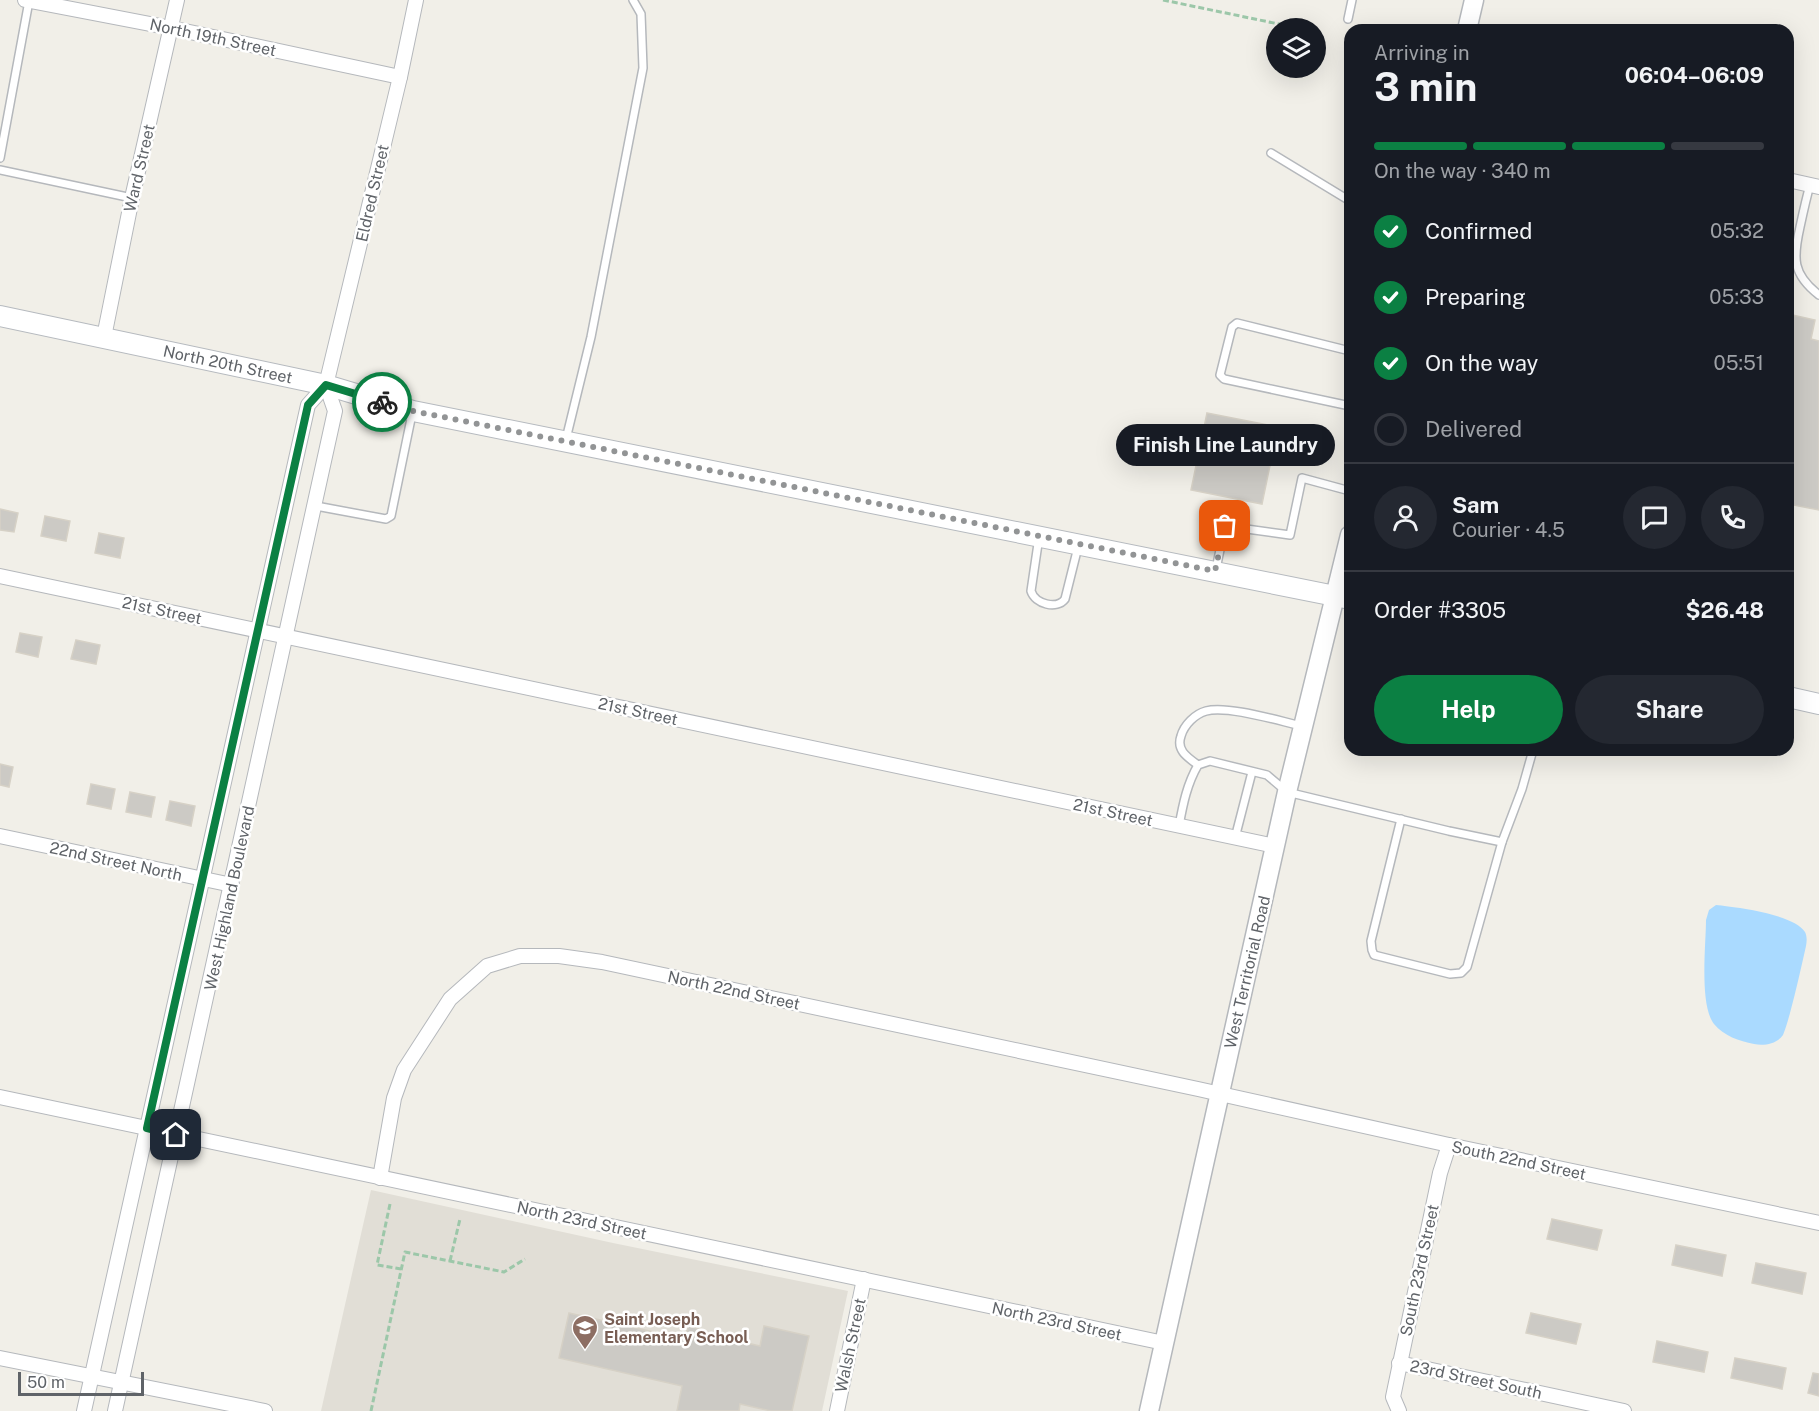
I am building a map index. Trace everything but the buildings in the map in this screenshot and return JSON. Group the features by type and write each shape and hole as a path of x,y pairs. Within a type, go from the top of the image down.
{"main road":[{"name":"North 20th Street","path":"0,316 326,385 413,411 1343,597"},
{"path":"1794,698 1819,704"}],"street":[{"name":"North 19th Street","path":"27,0 400,77"},
{"name":"Ward Street","path":"104,338 132,198 177,0"},
{"name":"Eldred Street","path":"326,385 400,77 416,0"},
{"path":"1468,24 1474,0"},
{"path":"1794,181 1814,186"},
{"path":"84,1411 308,405 326,385"},
{"name":"West Highland Boulevard","path":"116,1411 335,411 326,385"},
{"name":"21st Street","path":"0,576 1275,846"},
{"name":"West Territorial Road","path":"1149,1411 1287,792 1303,726 1343,597"},
{"name":"22nd Street North","path":"0,836 232,885"},
{"name":"North 22nd Street","path":"380,1178 394,1098 404,1070 421,1042 450,999 469,981 487,966 520,956 559,956 602,962 1219,1093"},
{"name":"South 22nd Street","path":"1219,1093 1449,1145 1819,1223"},
{"name":"North 23rd Street","path":"0,1097 1164,1343"},
{"name":"South 23rd Street","path":"1399,1411 1393,1396 1399,1363 1440,1173 1449,1145"},
{"name":"Walsh Street","path":"837,1411 864,1279"},
{"path":"0,1358 265,1411"},
{"name":"23rd Street South","path":"1399,1363 1624,1411"}],"lane":[{"path":"0,158 27,0"},
{"path":"566,442 591,337 643,68 641,14 633,0"},
{"path":"1348,19 1352,0"},
{"path":"1271,153 1344,197"},
{"path":"0,170 132,198"},
{"path":"1814,186 1795,256 1798,271 1808,286 1819,295"},
{"path":"1344,350 1237,323 1232,327 1220,375 1224,379 1344,405"},
{"path":"315,506 386,519 391,516 413,411"},
{"path":"1215,571 1225,526 1290,535 1302,478 1344,489"},
{"path":"1039,536 1031,591 1036,600 1057,605 1062,604 1065,599 1079,544"},
{"path":"1198,765 1179,746 1184,728 1197,715 1205,711 1223,710 1303,726"},
{"path":"1401,819 1371,941 1371,950 1374,955 1450,974 1461,973 1467,967 1502,842 1522,789 1531,756"},
{"path":"1179,826 1185,792 1198,765 1210,761 1267,775 1287,792 1502,842"},
{"path":"1234,838 1252,772"}],"path":[{"path":"1163,0 1266,21"},
{"path":"390,1204 377,1265 401,1269"},
{"path":"450,1261 460,1219"},
{"path":"371,1411 405,1252 504,1272 525,1259"}],"shaded area":[{"name":"Saint Joseph Elementary School","path":"371,1190 848,1291 822,1411 321,1411"}],"water":[{"path":"1716,905 1777,916 1799,926 1806,934 1806,946 1788,1021 1783,1035 1774,1042 1758,1045 1732,1037 1722,1032 1709,1015 1705,989 1706,920 1709,910"}],"way so far":[{"path":"382,402 413,411 1215,571 1225,526"}],"place":[{"name":"Finish Line Laundry","path":"1225,526"},
{"name":"Saint Joseph Elementary School","path":"585,1351"}],"route":[{"path":"176,1135 147,1128 308,405 326,385 382,402"}]}
